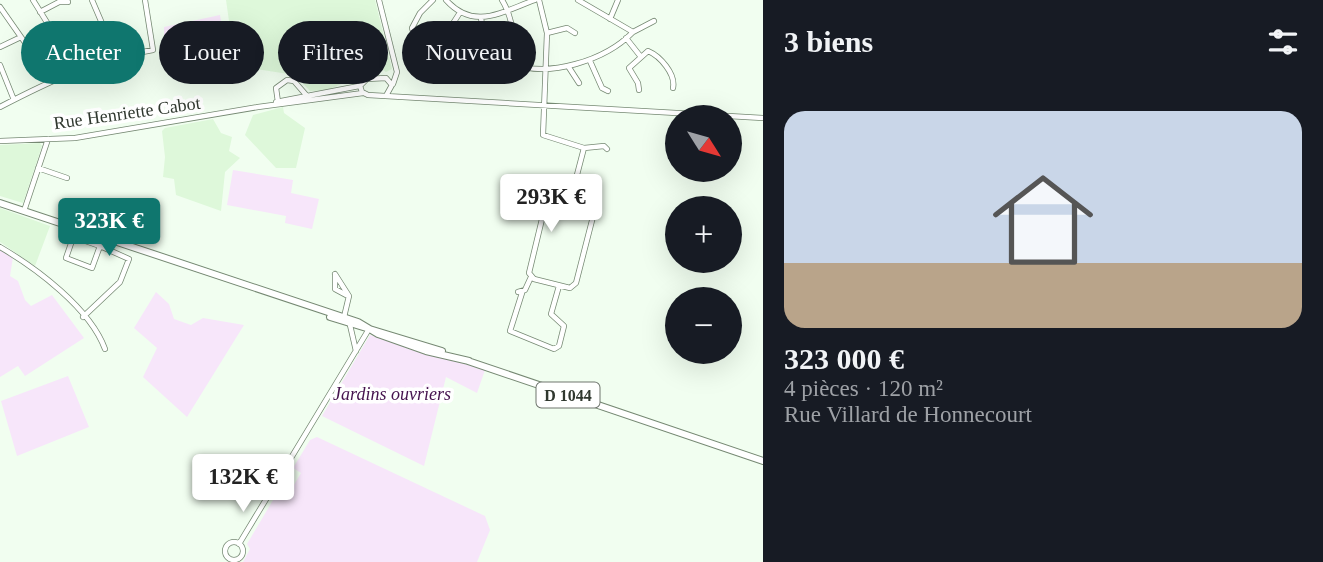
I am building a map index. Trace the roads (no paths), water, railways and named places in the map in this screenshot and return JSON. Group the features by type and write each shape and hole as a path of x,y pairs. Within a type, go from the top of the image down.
{"main road":[{"name":"D 1044","path":"0,203 312,308 426,351 469,361 763,461"},
{"name":"D 1044","path":"343,319 350,325 369,328"}],"street":[{"path":"33,0 46,21"},
{"path":"92,0 101,21"},
{"path":"145,0 153,50 145,51"},
{"path":"379,0 396,67 392,86 387,94 763,118"},
{"path":"415,21 433,0"},
{"path":"446,0 459,14 481,18 537,0 547,33 543,105 545,136 584,148 604,146 607,149"},
{"path":"502,0 511,21"},
{"path":"578,0 633,32"},
{"path":"610,19 618,0"},
{"path":"40,12 59,2 68,2"},
{"path":"0,6 21,37 0,47"},
{"path":"454,21 459,14"},
{"path":"0,18 6,15"},
{"path":"536,66 568,66 590,61 654,21"},
{"path":"547,33 567,28 575,33"},
{"path":"626,38 640,57"},
{"path":"639,90 629,68 648,51 656,55 673,77 673,88"},
{"path":"590,61 602,88 608,91"},
{"path":"0,65 15,100"},
{"path":"568,66 579,83"},
{"path":"388,76 396,67"},
{"path":"278,102 276,88 287,80 294,81 307,96 287,103"},
{"path":"388,81 407,97"},
{"path":"0,107 46,84"},
{"path":"360,86 363,93"},
{"name":"Rue Henriette Cabot","path":"258,107 307,96 352,90 360,86"},
{"name":"Rue Henriette Cabot","path":"0,141 87,136 258,107 363,93 387,94"},
{"path":"24,211 48,139"},
{"path":"573,190 584,148"},
{"path":"38,168 67,178"},
{"path":"558,186 593,195 597,201 575,287 551,284 531,277 529,273 549,190 558,186"},
{"path":"76,229 66,258 92,268 100,246"},
{"path":"74,237 128,256 129,259 120,282 83,317"},
{"path":"0,247 57,286 105,349"},
{"path":"343,319 349,296 335,274 335,289 349,296"},
{"path":"531,277 520,292 510,331 554,349 559,346 564,326 551,314 559,285"},
{"path":"350,325 356,352"},
{"path":"239,544 231,543 227,547 226,555 229,561 242,556 239,544 369,328"}],"park label":[{"name":"Jardins ouvriers","path":"392,394"}]}
